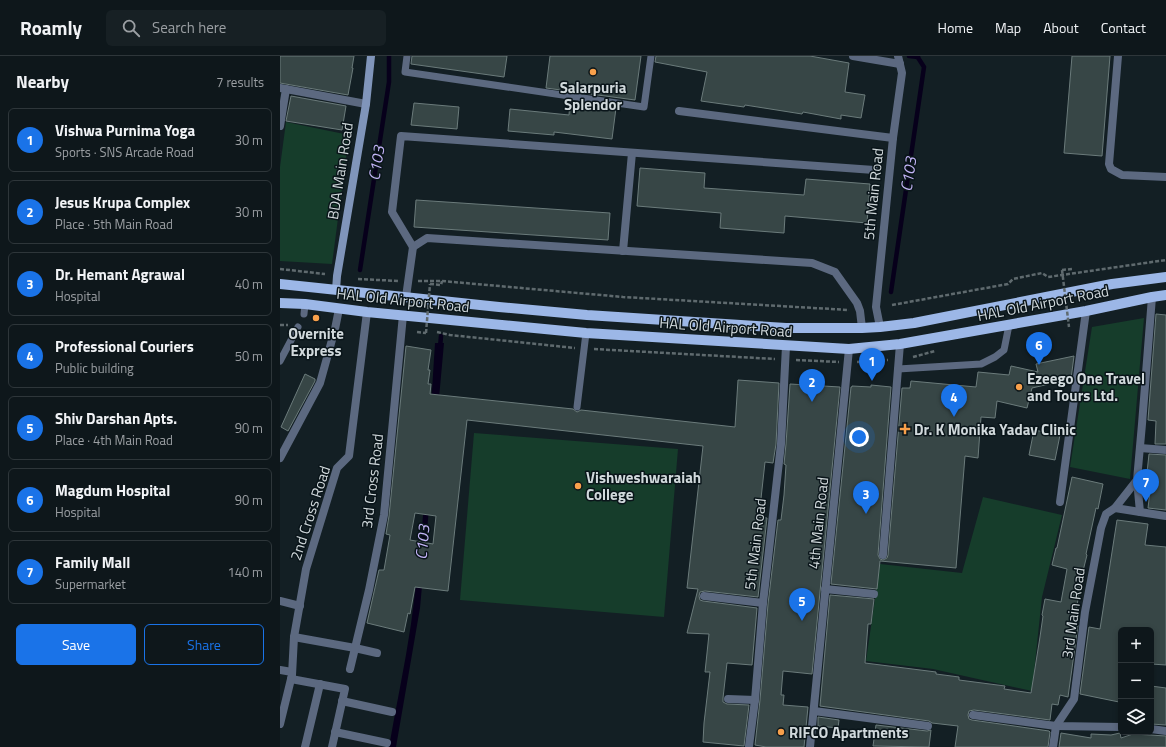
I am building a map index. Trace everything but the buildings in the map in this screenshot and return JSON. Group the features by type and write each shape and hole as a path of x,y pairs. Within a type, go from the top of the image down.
{"main road":[{"name":"HAL Old Airport Road","path":"280,284 587,315 786,328 880,328 914,323 1112,284 1166,277"},
{"name":"HAL Old Airport Road","path":"280,303 304,309 338,309 586,333 849,349 900,344 1086,311 1166,295"}],"street":[{"name":"BDA Main Road","path":"336,290 337,276 366,104 371,56"},
{"path":"853,56 899,60"},
{"path":"1118,56 1109,164 1111,169 1122,175 1166,177"},
{"name":"5th Main Road","path":"880,328 876,307 893,138 902,73 899,60"},
{"path":"280,126 283,88 366,104"},
{"path":"679,112 893,138"},
{"path":"406,297 413,247 392,212 401,136 874,170"},
{"path":"623,251 632,153"},
{"path":"413,247 426,238 812,263 835,272 857,303 860,311 862,328"},
{"path":"1140,512 1137,480 1152,297"},
{"path":"280,458 320,383 335,329 338,309"},
{"path":"1060,502 1086,311"},
{"name":"2nd Cross Road","path":"280,724 282,706 291,676 294,637 306,569 337,468 348,456 367,312"},
{"name":"3rd Cross Road","path":"350,669 369,590 384,514 403,315"},
{"path":"883,555 900,344"},
{"name":"5th Main Road","path":"749,746 781,444 786,346"},
{"name":"4th Main Road","path":"810,747 849,349"},
{"path":"1140,448 1166,450"},
{"name":"3rd Main Road","path":"1053,747 1056,726 1074,699 1085,612 1101,528 1106,514 1115,508 1137,480"},
{"path":"1115,508 1166,516"},
{"path":"825,589 874,594"},
{"path":"704,596 763,603"},
{"path":"280,601 300,606"},
{"path":"294,637 377,653"},
{"path":"280,670 291,676 345,689 332,747"},
{"path":"305,747 320,684"},
{"path":"728,699 755,700"},
{"path":"342,701 392,712"},
{"path":"814,711 928,726"},
{"path":"973,715 1056,726 1118,727"},
{"path":"1154,729 1166,731"},
{"path":"335,732 387,743"}],"lane":[{"path":"407,56 405,72 644,106 651,56"},
{"path":"898,368 981,364 995,357 1004,350 1009,325"},
{"path":"280,361 298,326"},
{"path":"577,407 586,333"}],"path":[{"path":"892,305 1008,284 1013,279 1042,273 1048,277 1166,260"},
{"path":"280,269 325,274"},
{"path":"1069,327 1062,270 1072,269"},
{"path":"354,278 407,282 442,281 622,297 860,311"},
{"path":"417,332 426,333 430,284 441,285 442,281"}],"green space":[{"path":"286,122 349,135 332,264 280,261 280,167"},
{"path":"1144,318 1130,479 1070,467 1092,327"},
{"path":"474,433 678,449 664,617 460,600"},
{"path":"983,497 1062,515 1042,597 1032,691 933,669 866,661 880,564 962,573"}],"water":[{"path":"435,343 444,343 420,608 396,747 389,747 409,639 416,589 426,484"}],"waterway":[{"name":"C103","path":"360,270 389,82 389,56"},
{"name":"C103","path":"909,56 918,57"},
{"name":"C103","path":"891,292 924,67 917,56"},
{"name":"C103","path":"440,348 441,336"}],"place":[{"name":"Salarpuria Splendor","path":"593,72"},
{"name":"Overnite Express","path":"316,318"},
{"name":"Magdum Hospital","path":"1039,365"},
{"name":"Vishwa Purnima Yoga","path":"872,381"},
{"name":"Ezeego One Travel and Tours Ltd.","path":"1019,387"},
{"name":"Jesus Krupa Complex","path":"812,402"},
{"name":"Professional Couriers","path":"954,417"},
{"name":"Dr. K Monika Yadav Clinic","path":"905,429"},
{"name":"Vishweshwaraiah College","path":"578,486"},
{"name":"Family Mall","path":"1146,502"},
{"name":"Dr. Hemant Agrawal","path":"866,514"},
{"name":"Shiv Darshan Apts.","path":"802,621"},
{"name":"RIFCO Apartments","path":"781,732"}]}
